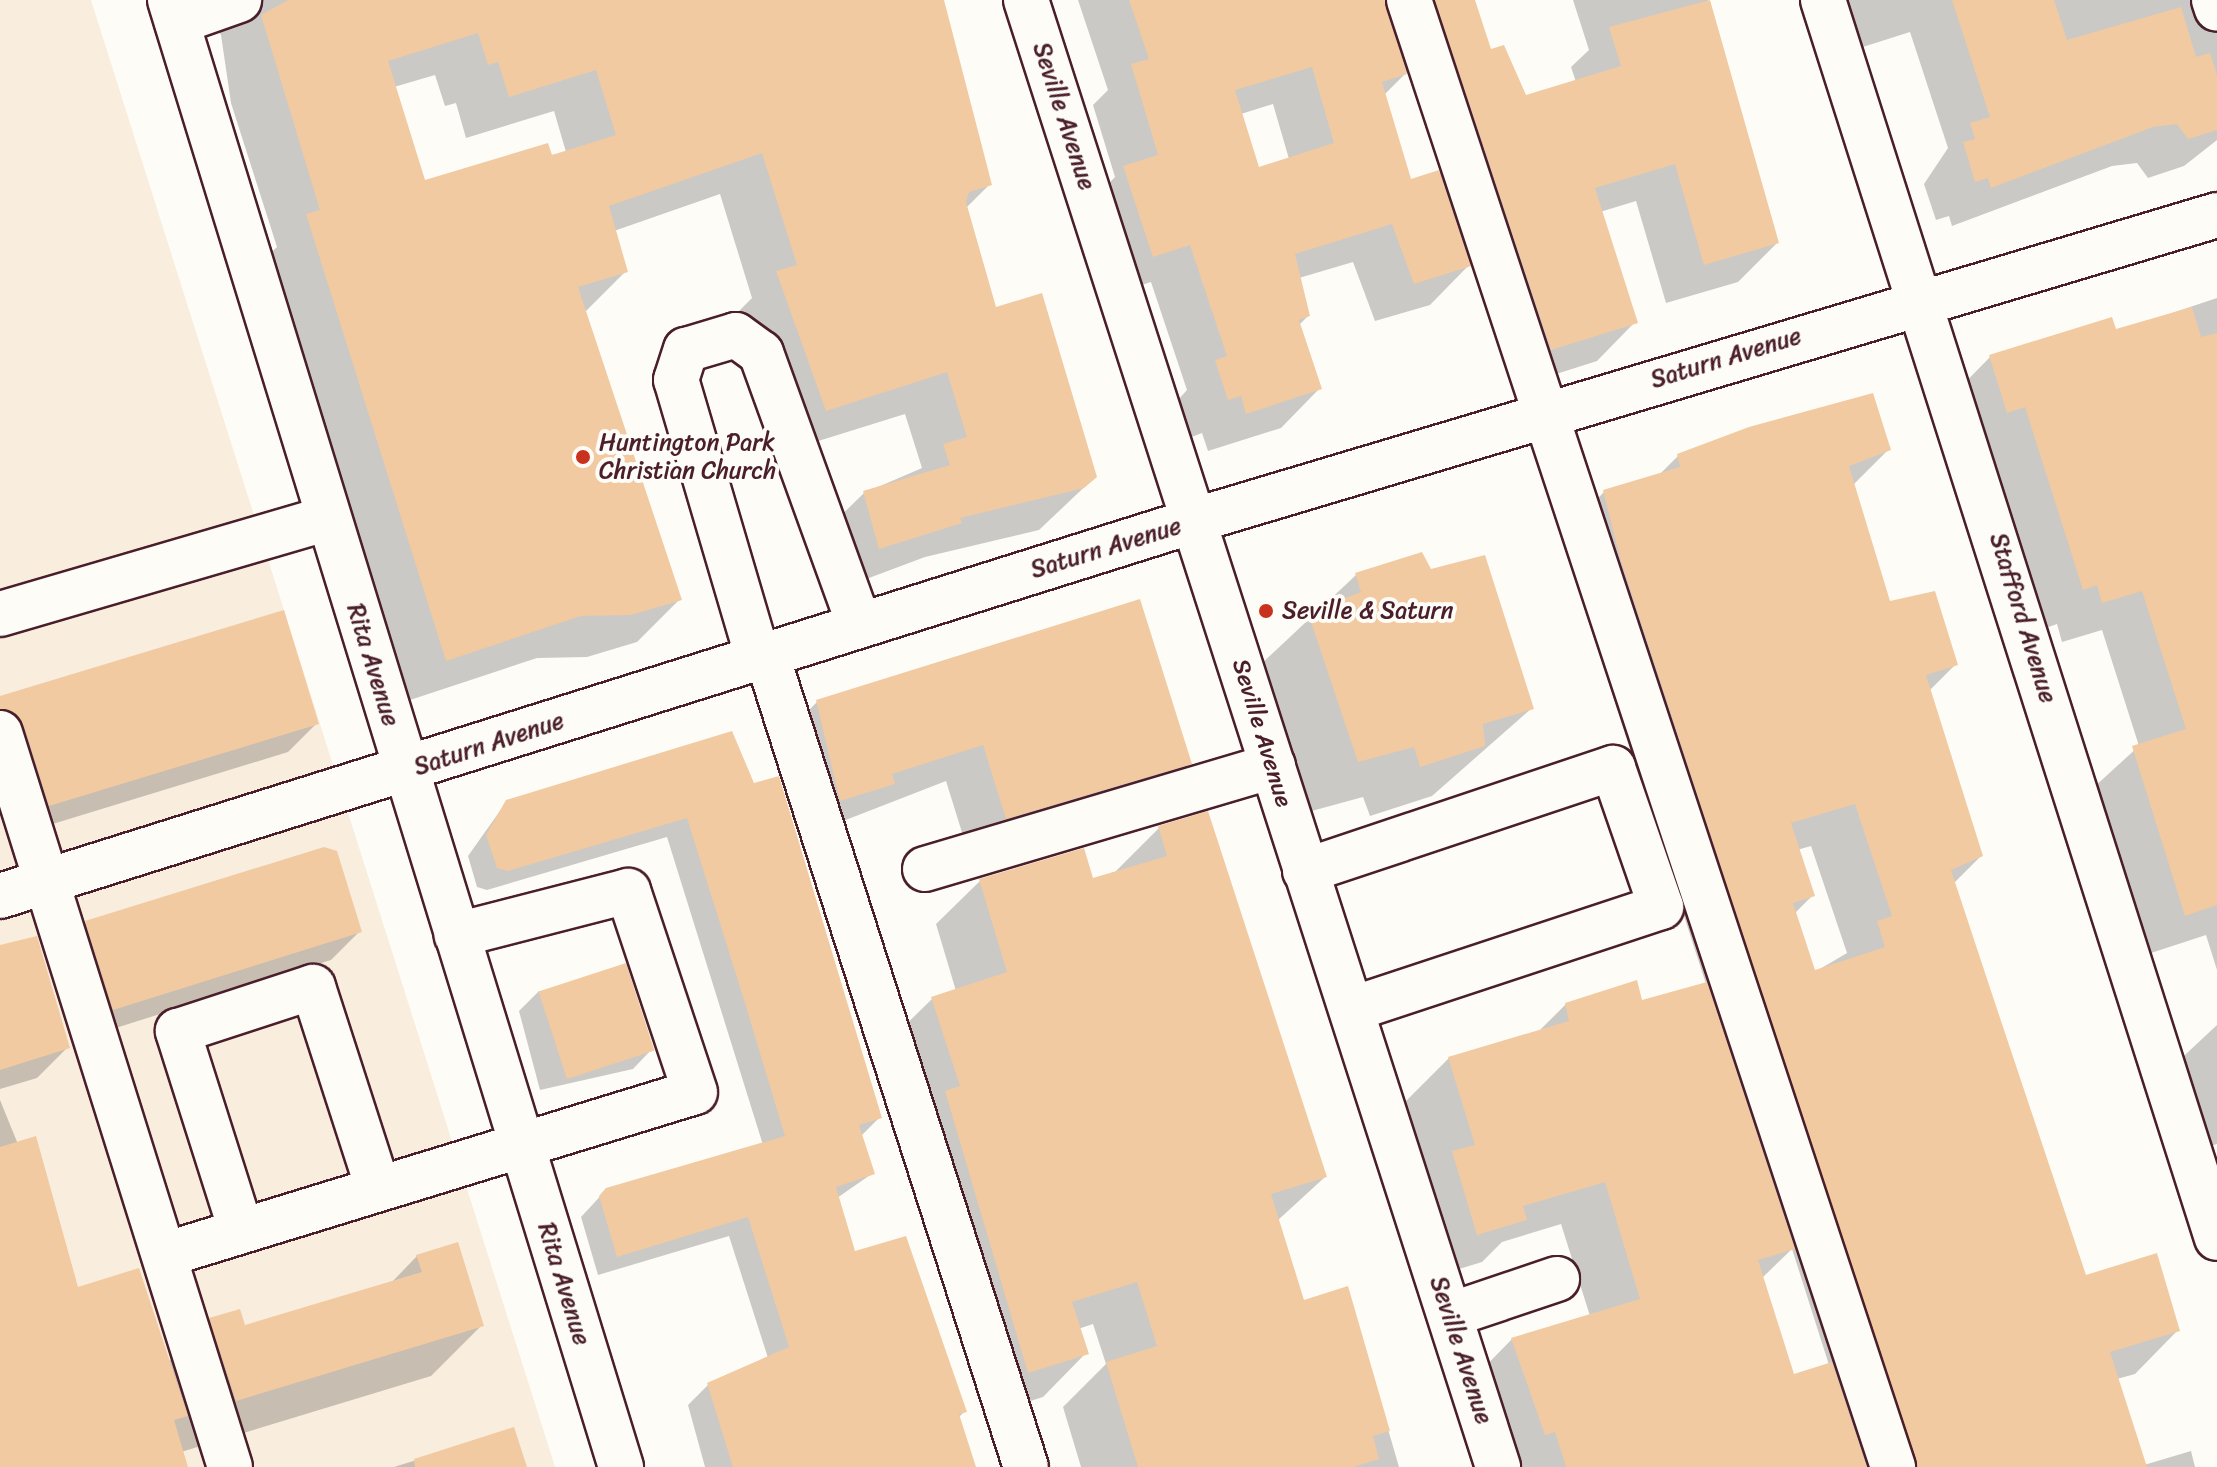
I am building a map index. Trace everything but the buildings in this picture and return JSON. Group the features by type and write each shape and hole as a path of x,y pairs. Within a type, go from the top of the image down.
{"street":[{"path":"173,11 239,0"},
{"name":"Seville Avenue","path":"1026,0 1196,520 1305,871 1498,1467"},
{"path":"1409,0 1893,1467"},
{"name":"Stafford Avenue","path":"1823,0 1923,298 2217,1238"},
{"path":"2214,0 2217,9"},
{"name":"Rita Avenue","path":"173,11 621,1467"},
{"name":"Saturn Avenue","path":"0,896 1196,520 1923,298 2217,215"},
{"path":"860,626 761,353 736,335 686,350 676,380 1026,1467"},
{"path":"0,614 328,518"},
{"path":"0,733 230,1467"},
{"path":"925,869 1273,766"},
{"path":"1305,871 1613,768 1661,907 1352,1009"},
{"path":"164,1255 695,1092 628,891 457,935"},
{"path":"241,1230 178,1031 313,987 378,1188"},
{"path":"1450,1315 1557,1279"}],"shaded area":[{"path":"0,0 91,0 555,1467 0,1467"}],"place":[{"name":"Huntington Park Christian Church","path":"583,457"},
{"name":"Seville & Saturn","path":"1266,611"}]}
